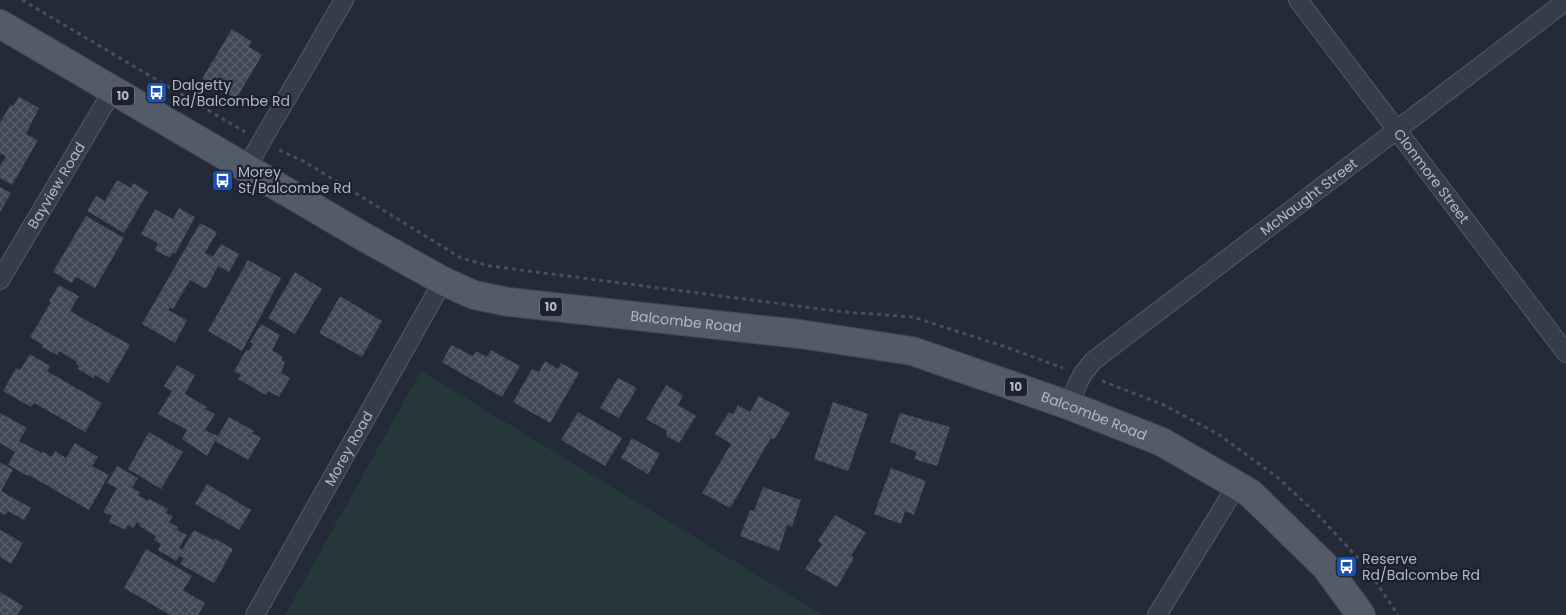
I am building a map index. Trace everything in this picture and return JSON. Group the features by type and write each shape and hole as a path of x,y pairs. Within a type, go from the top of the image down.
{"main road":[{"name":"Balcombe Road","path":"0,24 443,281 474,295 500,301 800,334 912,351 1068,406 1162,442 1250,493 1325,566 1362,615"}],"street":[{"path":"246,168 344,0"},
{"name":"Clonmore Street","path":"1298,0 1566,353"},
{"name":"McNaught Street","path":"1068,406 1082,375 1093,361 1566,1"},
{"name":"Bayview Road","path":"0,280 6,258 113,90"},
{"name":"Morey Road","path":"255,615 443,281"},
{"path":"1157,615 1237,485"}],"path":[{"path":"22,0 235,125 260,142 305,162 461,258 500,267 844,312 913,317 1009,348 1082,375"}],"shaded area":[{"path":"421,371 823,615 285,615"}],"building":[{"path":"232,29 252,42 249,47 262,55 236,99 202,79"},
{"path":"19,97 39,108 26,134 38,140 12,185 0,178 0,166 6,156 0,153 0,123 11,104 13,106"},
{"path":"117,180 131,188 133,183 148,192 124,233 87,211 96,196 105,201"},
{"path":"0,187 11,193 0,212"},
{"path":"179,208 195,217 175,254 173,252 170,258 155,250 158,243 141,234 155,209 173,219"},
{"path":"86,216 124,238 95,288 76,277 72,283 53,272"},
{"path":"200,223 217,232 205,253 213,257 221,244 239,254 229,272 218,266 206,289 190,280 173,309 170,307 168,310 187,320 175,343 142,324"},
{"path":"248,260 281,278 242,351 208,331"},
{"path":"295,272 322,289 295,334 268,318"},
{"path":"59,285 79,296 70,311 130,345 108,383 95,375 93,378 78,369 77,362 59,351 57,355 42,347 43,345 30,337"},
{"path":"340,296 382,321 362,357 319,333"},
{"path":"261,324 280,335 272,350 283,357 281,360 285,362 281,373 290,378 279,397 268,391 266,395 238,379 241,375 234,371 246,350 249,351 253,344 250,342"},
{"path":"451,345 473,356 476,351 487,357 491,350 520,366 502,397 442,362"},
{"path":"30,354 50,366 47,371 102,403 85,432 34,403 31,407 3,391 16,368 20,370"},
{"path":"545,361 558,369 561,363 579,373 550,423 513,402 532,369 539,372"},
{"path":"177,365 195,375 185,394 215,414 205,430 218,436 229,417 254,431 252,433 261,438 248,460 215,441 207,456 182,439 187,430 158,414 172,391 164,386"},
{"path":"618,378 637,388 619,418 600,408"},
{"path":"666,385 683,395 678,405 696,416 679,443 666,436 667,431 646,419"},
{"path":"759,396 790,413 774,440 771,438 730,508 702,493 731,444 715,434 729,412 733,414 738,405 750,412"},
{"path":"833,402 868,414 848,471 814,459"},
{"path":"578,412 622,438 605,466 561,440"},
{"path":"0,413 27,428 19,441 42,453 52,457 55,451 66,458 75,443 98,457 92,466 109,475 89,510 8,465 15,452 0,443"},
{"path":"900,413 950,427 937,466 914,459 917,452 890,442"},
{"path":"149,432 183,452 161,489 128,469"},
{"path":"632,438 660,454 648,474 621,458"},
{"path":"0,462 13,470 1,491 31,508 24,520 8,511 5,515 0,512"},
{"path":"117,466 138,478 132,488 140,492 138,495 168,509 166,513 173,516 169,522 178,527 177,530 187,535 179,548 182,550 194,530 213,540 214,538 233,549 214,583 180,564 184,558 179,556 176,561 158,550 161,544 154,540 156,536 139,526 140,524 137,522 133,528 128,525 125,530 109,522 112,516 103,512 117,488 107,483"},
{"path":"891,468 926,481 914,515 905,511 901,524 874,514"},
{"path":"207,484 251,510 239,530 195,504"},
{"path":"763,487 801,500 792,527 787,525 779,551 740,536 750,510 754,511"},
{"path":"835,515 866,532 851,556 854,558 837,587 805,569 822,544 818,541"},
{"path":"0,530 23,543 11,564 0,557"},
{"path":"146,549 192,576 183,590 205,603 198,615 170,615 124,588"},
{"path":"0,592 23,606 17,615 0,615"}],"place":[{"name":"Dalgetty Rd/Balcombe Rd","path":"156,93"},
{"name":"Morey St/Balcombe Rd","path":"222,180"},
{"name":"Reserve Rd/Balcombe Rd","path":"1346,567"}]}
